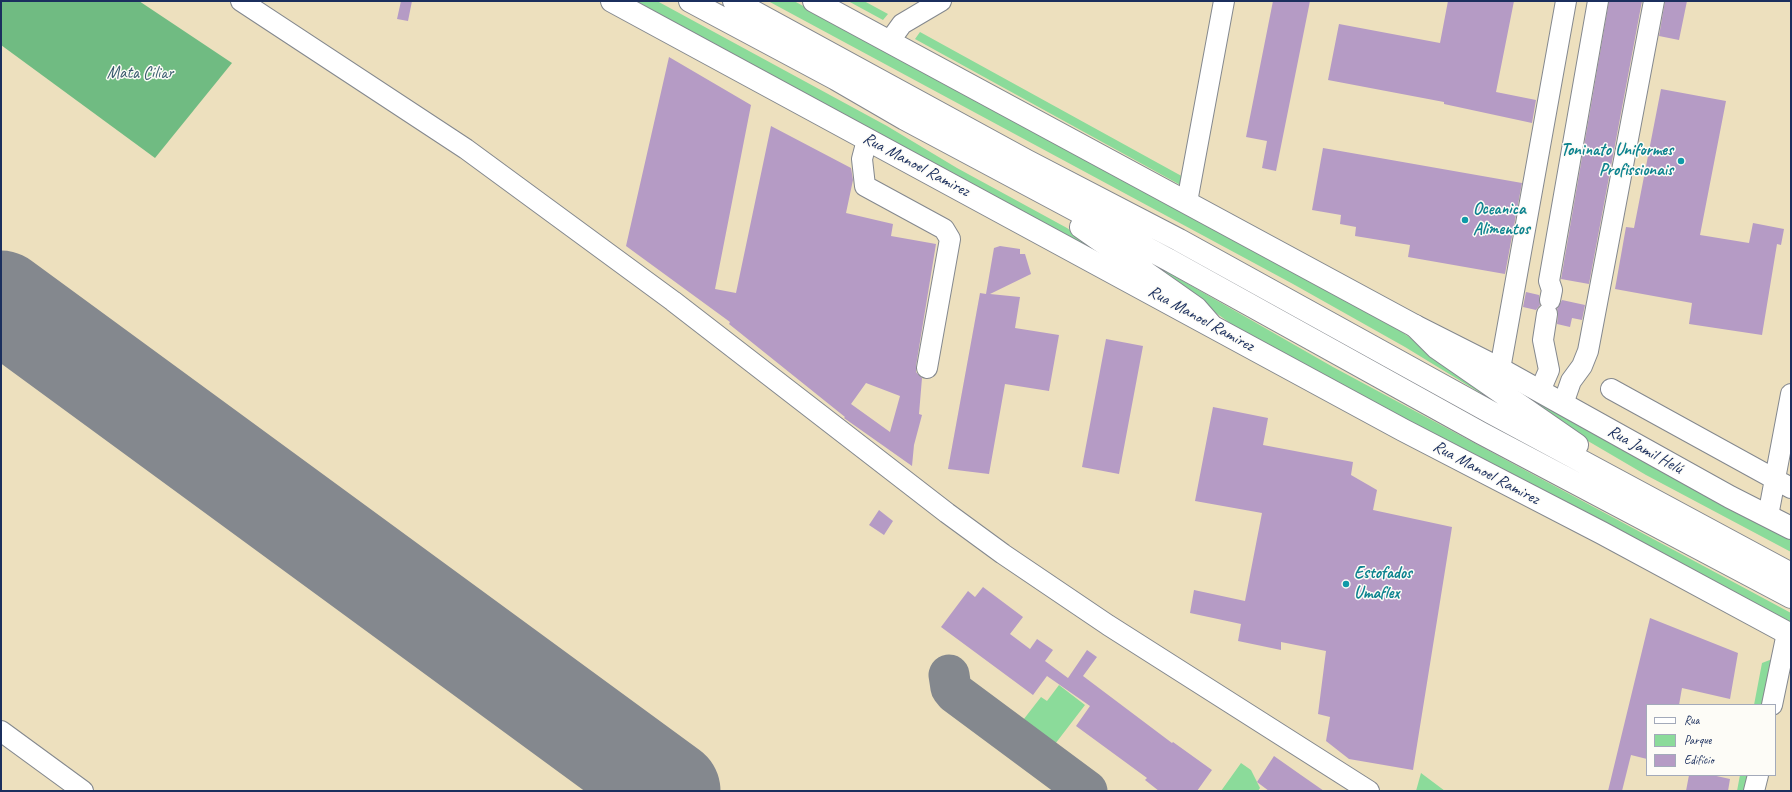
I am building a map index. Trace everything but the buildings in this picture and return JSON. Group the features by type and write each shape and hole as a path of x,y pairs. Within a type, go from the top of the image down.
{"main road":[{"name":"Rua Manoel Ramirez","path":"612,1 1403,430 1602,533 1789,634"},
{"path":"690,1 836,79 905,119 1169,260 1487,436 1791,597"},
{"path":"734,1 1027,161 1180,240 1492,413 1791,574"},
{"path":"814,1 1415,326 1437,348 1615,471 1624,483"},
{"path":"905,119 964,166 1084,229 1196,308 1210,324"},
{"name":"Rua Jamil Helú","path":"1415,326 1500,369 1730,497 1791,528"}],"street":[{"path":"241,1 466,149 673,301 947,513 1003,554 1108,625 1369,791"},
{"path":"889,42 902,24 941,1"},
{"path":"1187,202 1224,1"},
{"path":"1500,369 1566,1"},
{"path":"1540,391 1549,370 1543,340 1552,290 1549,281 1598,1"},
{"path":"1563,404 1571,381 1582,366 1588,351 1654,1"},
{"path":"867,140 862,159 865,186 944,229 950,239 927,368"},
{"path":"1611,389 1784,484"},
{"path":"1768,516 1784,484 1791,394"},
{"path":"1772,704 1789,634"},
{"path":"1,731 83,791"},
{"path":"1754,791 1758,776"}],"green space":[{"name":"Mata Ciliar","path":"1,1 139,1 232,63 155,158 1,45"},
{"path":"630,1 657,1 887,126 957,168 1067,228 1121,265"},
{"path":"768,1 794,1 1352,302 1402,332 1502,403 1500,405 1405,347 1293,284"},
{"path":"848,1 864,1 888,14 883,20"},
{"path":"920,32 1187,179 1184,187 915,39"},
{"path":"1155,265 1333,367 1791,613 1791,628 1238,329 1153,267"},
{"path":"1503,385 1579,422 1791,538 1791,552 1646,475 1576,434"},
{"path":"1775,658 1765,704 1754,704 1762,663"},
{"path":"1059,685 1085,705 1052,748 1020,724 1041,697 1047,701"},
{"path":"1241,763 1251,770 1260,788 1258,791 1221,791"},
{"path":"1421,773 1445,791 1416,791"},
{"path":"1740,776 1752,776 1748,791 1737,791"}],"taxiway":[{"path":"949,675 951,688 955,693 1087,791"}],"runway":[{"path":"1,301 670,791"}],"place":[{"name":"Toninato Uniformes Profissionais","path":"1681,161"},
{"name":"Oceanica Alimentos","path":"1465,220"},
{"name":"Estofados Umaflex","path":"1346,584"}]}
